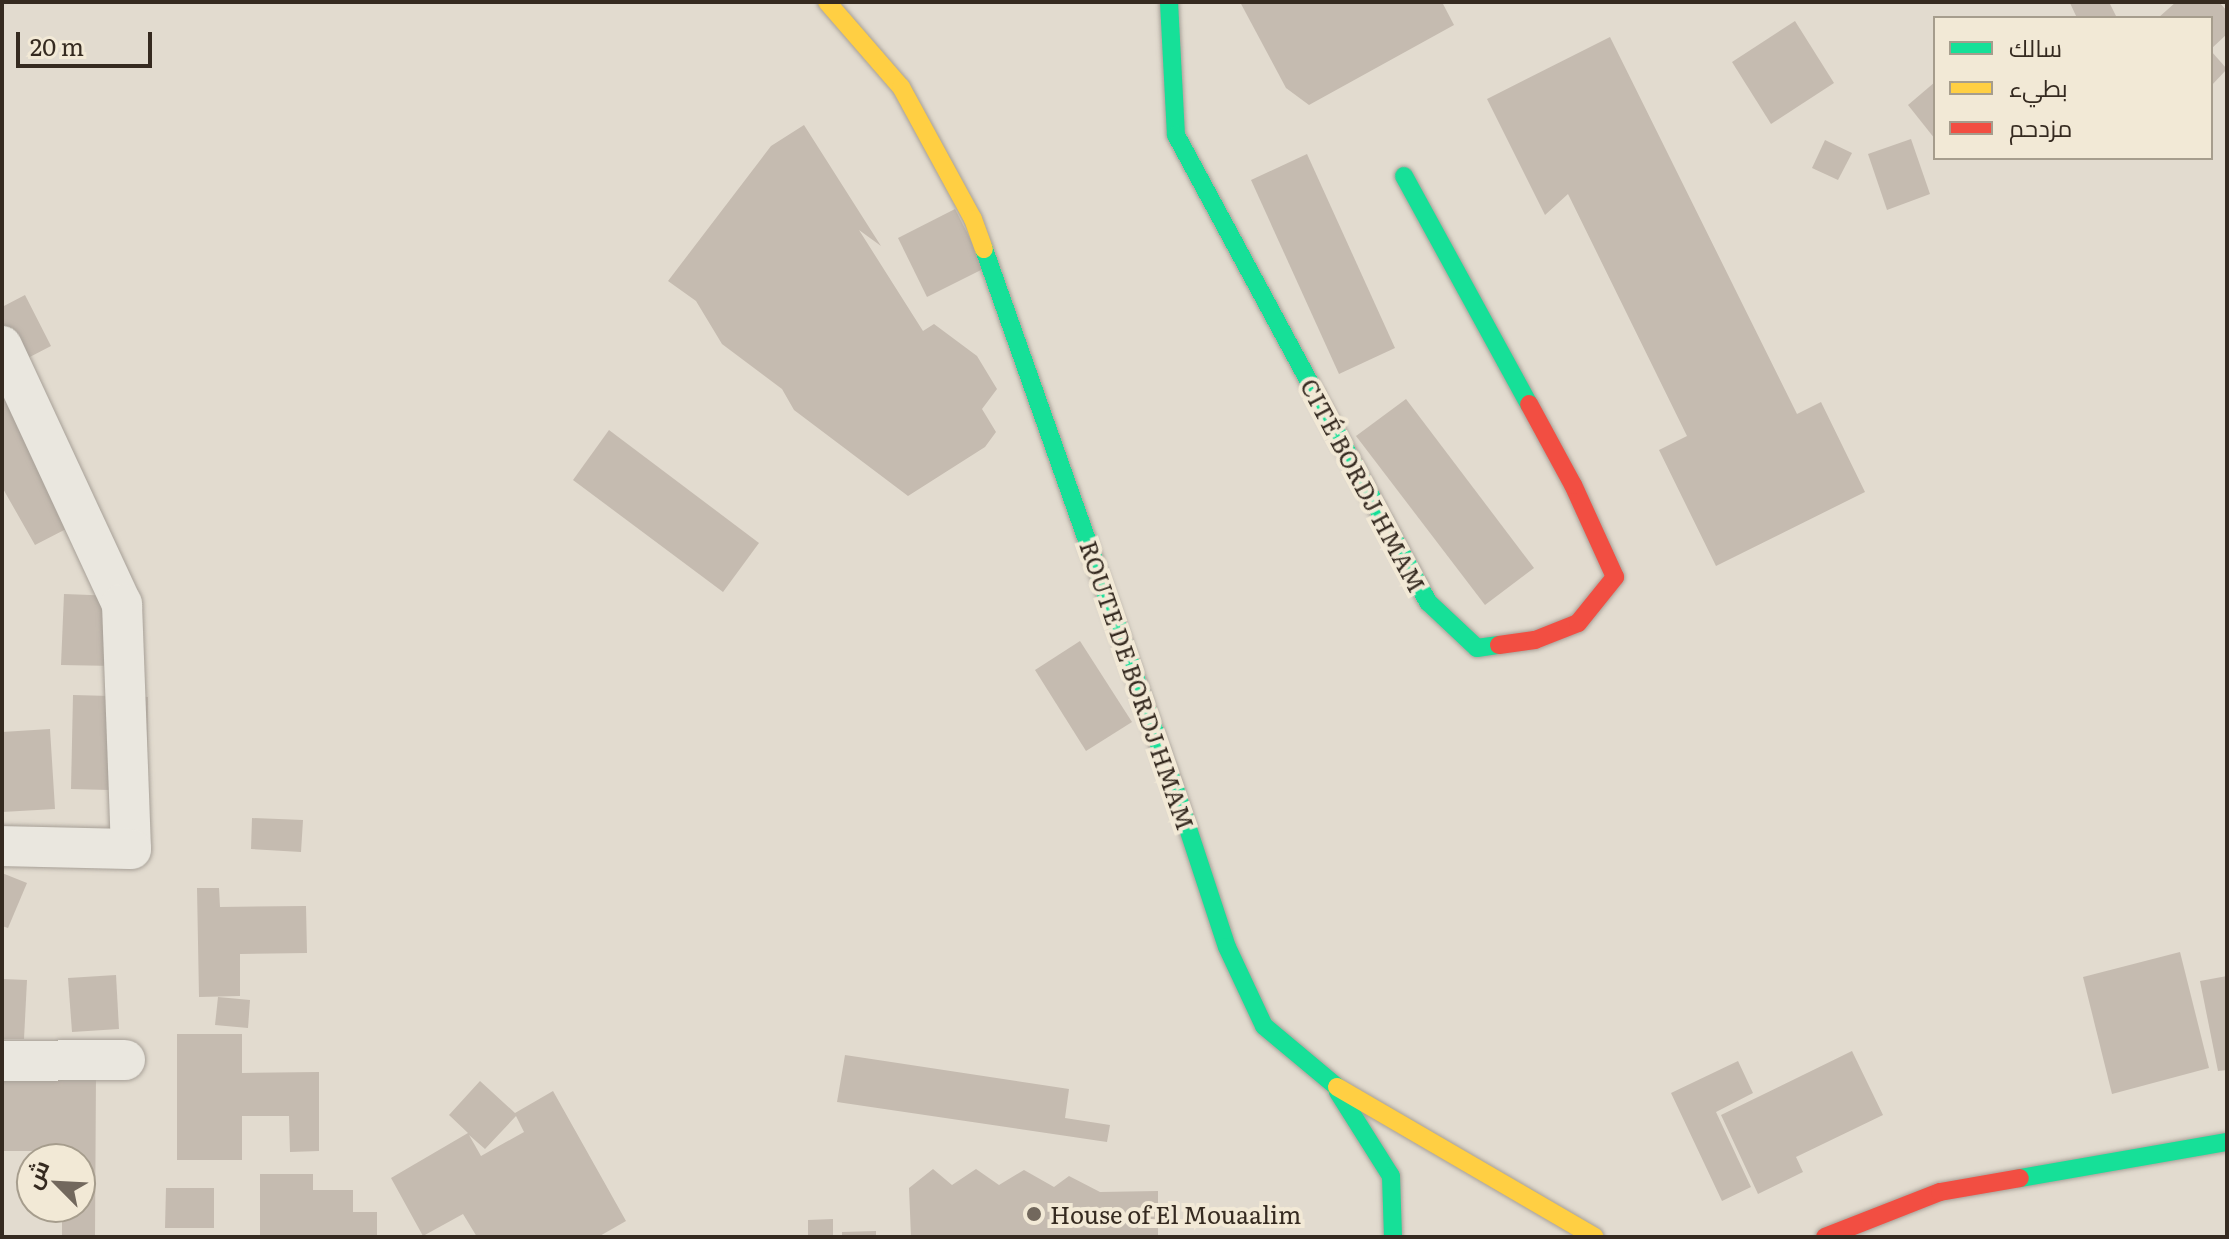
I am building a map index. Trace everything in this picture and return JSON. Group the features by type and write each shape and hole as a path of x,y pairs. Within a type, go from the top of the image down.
{"main road":[{"name":"ROUTE DE BORDJ HMAM","path":"827,2 901,87 973,219 1175,789 1227,947 1264,1026 1335,1086 1595,1237"},
{"name":"CITÉ BORDJ HMAM","path":"1169,2 1176,135 1428,602 1477,648 1535,640 1578,623 1615,577 1573,485 1404,176"},
{"path":"1335,1086 1391,1176 1393,1237"},
{"path":"1825,1237 1940,1192 2227,1142"}],"street":[{"path":"2,346 122,604 131,849 2,846"},
{"path":"2,1061 125,1060"}],"building":[{"path":"1240,2 1442,2 1454,25 1309,105 1286,88"},
{"path":"2109,2 2116,16 2076,16 2070,3"},
{"path":"2176,2 2219,2 2227,11 2227,34 2213,47 2213,16 2160,16"},
{"path":"1795,21 1834,83 1771,124 1732,62"},
{"path":"1610,37 1797,414 1821,402 1865,492 1716,566 1659,450 1687,436 1568,194 1545,215 1487,99"},
{"path":"2213,53 2227,69 2213,84"},
{"path":"1933,84 1933,136 1908,105"},
{"path":"804,125 881,246 859,230 923,331 934,324 977,356 997,389 982,409 996,432 985,447 908,496 794,410 782,389 722,344 696,301 668,281 771,146"},
{"path":"1911,139 1930,194 1887,210 1868,154"},
{"path":"1825,140 1852,153 1838,180 1812,168"},
{"path":"1307,154 1395,348 1339,374 1251,180"},
{"path":"955,209 985,268 927,297 898,238"},
{"path":"25,295 51,346 24,360 101,511 35,545 2,487 2,307"},
{"path":"1406,399 1534,568 1485,605 1356,436"},
{"path":"609,430 759,543 723,592 573,480"},
{"path":"64,594 117,596 115,666 61,665"},
{"path":"1080,641 1132,722 1086,751 1035,670"},
{"path":"73,695 148,697 147,791 71,789"},
{"path":"50,729 55,809 2,812 2,732"},
{"path":"252,818 303,820 301,852 251,849"},
{"path":"2,873 27,883 8,928 2,926"},
{"path":"197,888 219,888 220,907 306,906 307,953 240,954 240,996 199,997"},
{"path":"2180,952 2209,1068 2112,1094 2083,977"},
{"path":"116,975 119,1029 72,1032 68,978"},
{"path":"2227,976 2227,1070 2218,1071 2200,981"},
{"path":"2,979 27,980 24,1039 2,1039"},
{"path":"218,997 250,1000 248,1028 215,1025"},
{"path":"177,1034 242,1034 242,1073 319,1072 319,1151 290,1152 289,1116 242,1116 242,1160 177,1160"},
{"path":"1852,1051 1883,1115 1796,1157 1803,1172 1758,1194 1721,1115"},
{"path":"845,1055 1069,1089 1065,1118 1110,1125 1107,1142 837,1102"},
{"path":"1738,1061 1753,1093 1716,1112 1751,1187 1722,1201 1671,1093"},
{"path":"2,1073 96,1073 96,1143 16,1143 16,1151 2,1151"},
{"path":"480,1081 515,1113 553,1091 626,1221 598,1237 477,1237 463,1214 423,1236 391,1178 468,1133 449,1115","holes":["516,1116 524,1132 481,1156 469,1135 485,1149"]},
{"name":"House of El Mouaalim","path":"933,1169 952,1185 976,1169 999,1185 1024,1170 1054,1187 1069,1176 1100,1192 1158,1191 1158,1237 911,1237 909,1188"},
{"path":"260,1174 313,1174 313,1190 353,1190 353,1212 377,1212 377,1237 260,1237"},
{"path":"166,1188 214,1188 214,1228 165,1228"},
{"path":"833,1219 833,1237 808,1237 808,1220"},
{"path":"62,1223 95,1223 95,1237 62,1237"},
{"path":"876,1231 876,1237 842,1237 842,1232"}],"traffic: fast":[{"path":"1169,2 1176,135 1428,602 1477,648 1499,645"},
{"path":"1404,176 1529,404"},
{"path":"984,249 1175,789 1227,947 1264,1026 1337,1087"},
{"path":"1338,1092 1391,1176 1393,1237"},
{"path":"2020,1178 2227,1142"}],"traffic: slow":[{"path":"827,2 901,87 973,219 984,249"},
{"path":"1337,1087 1595,1237"}],"traffic: jam":[{"path":"1499,645 1535,640 1578,623 1615,577 1573,485 1529,404"},
{"path":"1825,1237 1940,1192 2020,1178"}],"place":[{"name":"House of El Mouaalim","path":"1034,1214"}]}
